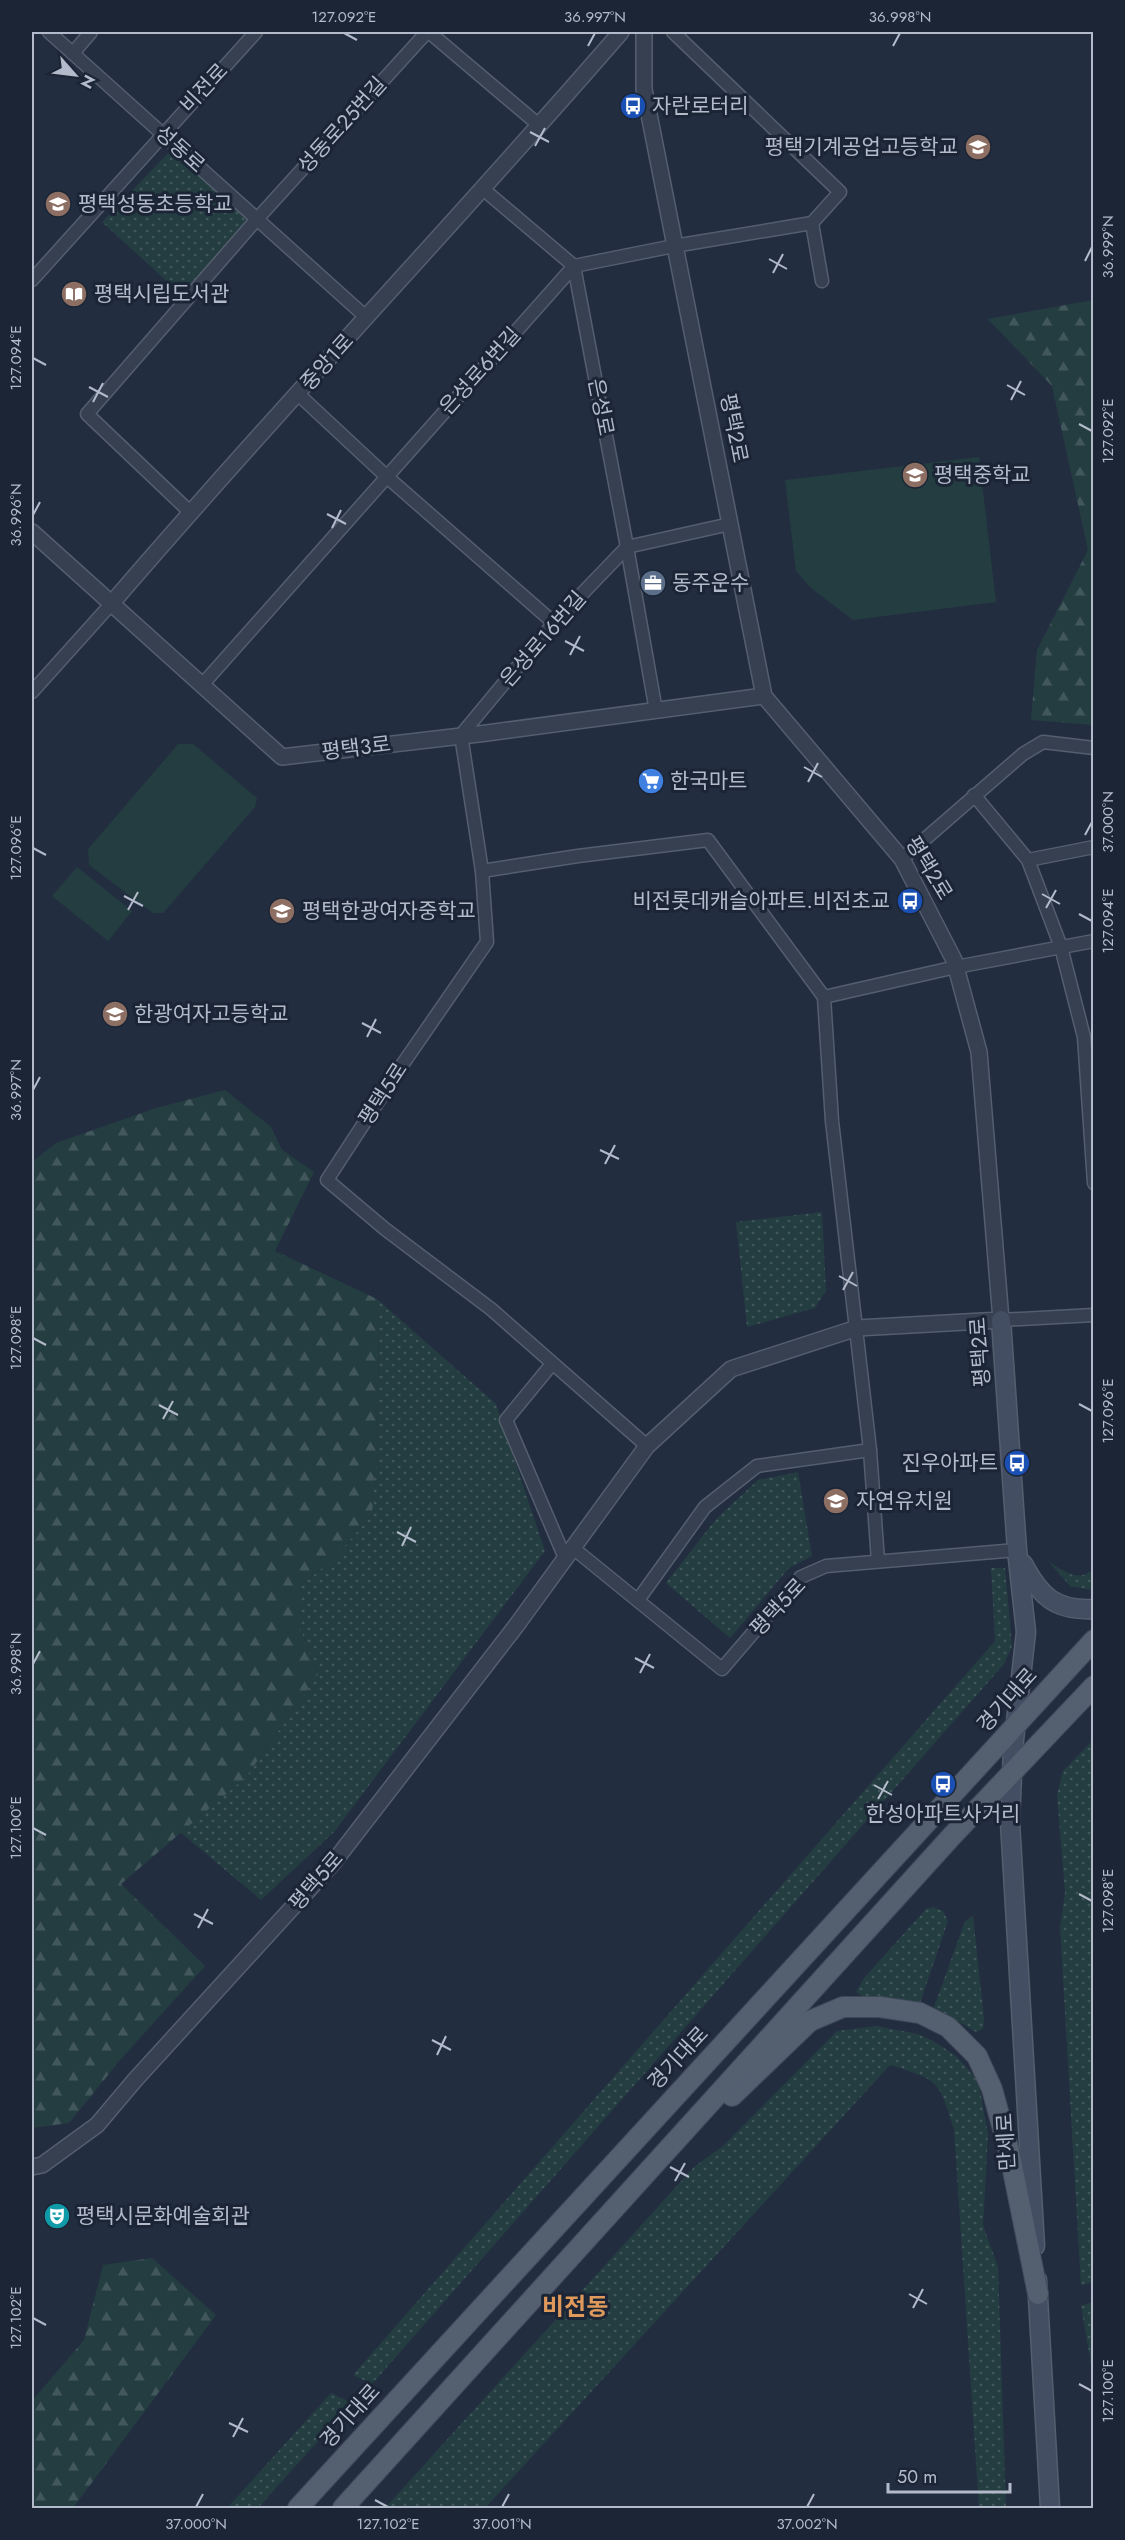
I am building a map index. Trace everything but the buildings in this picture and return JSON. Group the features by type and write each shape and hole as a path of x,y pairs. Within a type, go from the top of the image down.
{"main road":[{"name":"평택2로","path":"1001,1320 1017,1552 1026,1632 1011,1774"},
{"path":"1017,1552 1036,1588 1057,1604 1094,1609"},
{"name":"경기대로","path":"298,2508 1094,1640"},
{"path":"344,2508 1011,1774 1094,1686"},
{"name":"만세로","path":"1011,1774 1011,1834 1050,2508"},
{"path":"699,2116 725,2103 810,2021 843,2007 880,2007 920,2013 948,2027 977,2056 992,2090 1009,2151 1038,2294"}],"street":[{"name":"성동로","path":"49,32 367,318"},
{"path":"73,53 91,32"},
{"name":"비전로","path":"32,279 256,32"},
{"name":"성동로25번길","path":"190,512 87,414 257,219 428,32 540,126"},
{"name":"중앙1로","path":"32,692 190,512 540,126 621,32"},
{"name":"평택2로","path":"644,32 644,89 764,696 902,860 956,967 979,1052 1001,1320"},
{"path":"483,189 574,267 674,246 812,223 840,192 673,32"},
{"path":"812,223 822,281"},
{"name":"은성로6번길","path":"202,686 386,476 574,267"},
{"name":"은성로","path":"574,267 656,711"},
{"path":"298,394 386,476 554,623"},
{"path":"627,547 730,524"},
{"name":"평택3로","path":"32,532 282,757 764,696"},
{"name":"은성로16번길","path":"461,735 554,623 627,547"},
{"name":"평택5로","path":"461,735 482,871 487,942 400,1068 327,1180 385,1229 491,1309 647,1446"},
{"path":"902,860 974,795 1023,754 1043,742 1094,748"},
{"path":"974,795 1028,860 1061,947 1089,1037 1094,1183"},
{"path":"482,871 578,856 708,840 824,997 832,1121 870,1450 878,1561 1017,1552"},
{"path":"1028,860 1094,847"},
{"path":"824,997 956,967 1094,941"},
{"path":"1001,1320 1094,1315"},
{"name":"평택5로","path":"32,2167 42,2165 97,2125 135,2080 333,1863 516,1626 647,1446 731,1369 856,1328 1001,1320"},
{"name":"평택5로","path":"552,1364 506,1420 569,1553 638,1600 723,1669 801,1577 826,1566 878,1561"},
{"path":"638,1600 705,1507 757,1466 870,1450"}],"green space":[{"path":"172,149 249,217 182,295 102,222"},
{"path":"1094,300 1093,725 1031,720 1037,650 1088,550 1052,386 988,319"},
{"path":"979,457 996,602 853,620 811,588 796,571 785,480"},
{"path":"178,744 193,744 257,798 255,807 163,913 153,913 89,865 88,849"},
{"path":"77,867 132,911 108,941 52,896"},
{"path":"225,1090 271,1127 282,1150 314,1172 275,1251 377,1299 379,1325 377,1454 372,1515 332,1560 300,1586 300,1628 318,1675 246,1777 121,1884 205,1966 121,2059 69,2123 32,2128 32,1162 56,1143 156,1108"},
{"path":"822,1212 826,1290 815,1308 747,1327 736,1222"},
{"path":"377,1299 496,1404 545,1551 334,1832 261,1900 180,1832 246,1777 318,1675 300,1628 300,1586 332,1560 372,1515 377,1454 379,1325"},
{"path":"798,1472 812,1556 789,1568 730,1638 666,1583 716,1519 758,1480"},
{"path":"1048,1561 1070,1574 1082,1575 1093,1569 1093,1588 1091,1590 1070,1586"},
{"path":"991,1568 1005,1568 1012,1646 1004,1664 372,2384 353,2375 995,1641"},
{"path":"1093,1740 1094,2282 1081,2285 1060,1927 1065,1893 1057,1795 1063,1771"},
{"path":"933,1907 943,1911 948,1921 920,2003 865,1998 856,1992 864,1978 926,1909"},
{"path":"973,1916 984,2018 983,2029 976,2032 948,2015 933,2010 965,1921"},
{"path":"876,2026 918,2034 937,2043 957,2057 978,2080 988,2134 983,2225 998,2267 1006,2508 979,2508 954,2129 944,2100 935,2084 919,2075 890,2065 485,2508 385,2508 694,2167 723,2146 837,2031"},
{"path":"152,2258 216,2315 73,2508 32,2508 32,2401 84,2340 103,2265"},
{"path":"1094,2302 1093,2376 1081,2306"},
{"path":"331,2393 352,2403 258,2508 227,2508"}],"place":[{"name":"자란로터리","path":"633,106"},
{"name":"평택기계공업고등학교","path":"978,147"},
{"name":"평택성동초등학교","path":"58,204"},
{"name":"평택시립도서관","path":"74,294"},
{"name":"평택중학교","path":"915,475"},
{"name":"동주운수","path":"653,583"},
{"name":"한국마트","path":"651,781"},
{"name":"비전롯데캐슬아파트.비전초교","path":"910,901"},
{"name":"평택한광여자중학교","path":"282,911"},
{"name":"한광여자고등학교","path":"115,1014"},
{"name":"진우아파트","path":"1017,1463"},
{"name":"자연유치원","path":"836,1501"},
{"name":"한성아파트사거리","path":"943,1784"},
{"name":"평택시문화예술회관","path":"57,2216"}],"district":[{"name":"비전동","path":"575,2307"}]}
